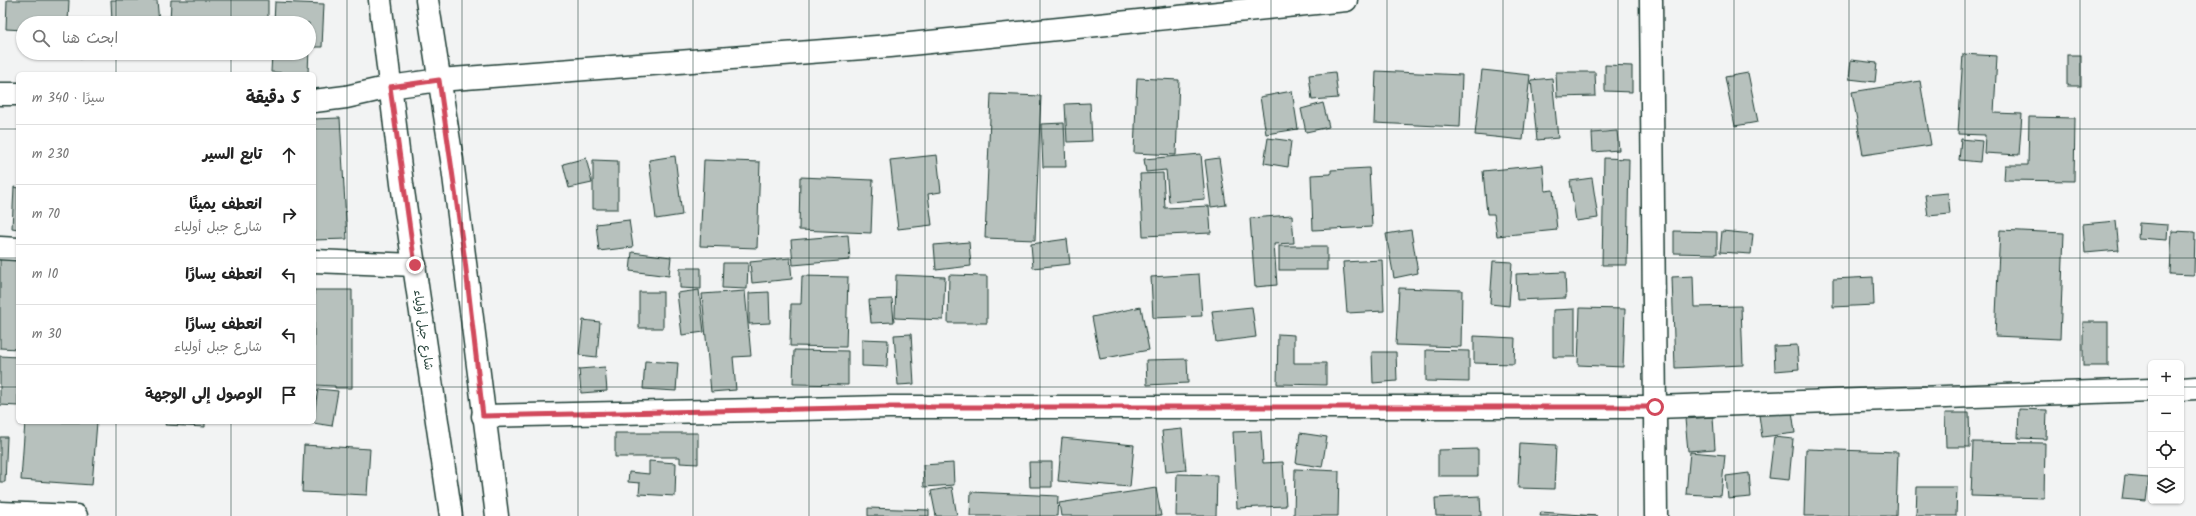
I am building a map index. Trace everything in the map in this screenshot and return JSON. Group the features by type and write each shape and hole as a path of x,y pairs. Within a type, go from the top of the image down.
{"street":[{"name":"شارع جبل أولياء","path":"380,0 390,87 451,516"},
{"path":"427,0 465,261 483,416 497,516"},
{"path":"316,101 346,98 390,87 439,80 890,46 1346,0"},
{"path":"1651,0 1656,516"},
{"path":"0,94 16,94"},
{"path":"0,248 16,249"},
{"path":"316,261 415,265"},
{"path":"2184,389 2196,388"},
{"path":"483,416 889,407 1655,407 2148,390"},
{"path":"0,513 76,516"}],"building":[{"path":"7,0 69,0 68,16 16,16 16,30 6,29"},
{"path":"111,0 157,0 158,16 112,16"},
{"path":"171,0 268,0 268,16 170,16"},
{"path":"275,2 324,4 322,47 316,47 316,16 274,16"},
{"path":"1963,54 1997,56 1994,113 2022,114 2019,155 1984,153 1985,135 1958,134"},
{"path":"2067,55 2081,55 2081,86 2067,86"},
{"path":"272,60 309,60 308,72 271,72"},
{"path":"1851,60 1877,63 1875,82 1849,79"},
{"path":"1605,65 1632,66 1632,92 1605,91"},
{"path":"1482,70 1530,75 1523,140 1475,135"},
{"path":"1376,71 1462,75 1460,127 1374,123"},
{"path":"1335,72 1338,98 1312,100 1309,75"},
{"path":"1556,72 1595,72 1596,96 1557,97"},
{"path":"1748,73 1758,122 1735,126 1725,77"},
{"path":"1137,78 1179,80 1176,155 1134,153"},
{"path":"1552,78 1558,138 1537,140 1531,80"},
{"path":"1920,81 1931,145 1863,155 1852,92"},
{"path":"1292,91 1298,129 1266,134 1260,97"},
{"path":"991,94 1041,96 1035,240 985,238"},
{"path":"1090,103 1092,141 1067,142 1065,104"},
{"path":"1323,103 1329,127 1306,132 1301,109"},
{"path":"2029,117 2075,118 2074,181 2004,180 2005,165 2028,165"},
{"path":"340,118 347,239 316,240 316,119"},
{"path":"1064,123 1066,167 1043,167 1041,124"},
{"path":"1617,131 1619,150 1593,152 1592,133"},
{"path":"1268,138 1291,141 1288,167 1264,163"},
{"path":"1961,139 1982,141 1980,162 1959,160"},
{"path":"1201,154 1205,199 1169,202 1166,170 1146,172 1144,159"},
{"path":"937,155 941,192 928,194 932,225 898,229 890,160"},
{"path":"675,156 682,215 656,219 649,160"},
{"path":"586,158 592,183 569,188 563,164"},
{"path":"1219,158 1226,205 1211,207 1205,160"},
{"path":"1604,158 1629,159 1627,265 1602,265"},
{"path":"593,160 618,161 618,209 593,209"},
{"path":"704,160 760,162 757,248 700,246"},
{"path":"1543,165 1545,191 1553,190 1557,230 1497,236 1494,214 1487,214 1483,171"},
{"path":"1369,168 1372,227 1313,230 1311,175 1331,174 1331,170"},
{"path":"1163,173 1165,208 1209,206 1211,233 1143,236 1140,174"},
{"path":"800,177 873,180 871,233 799,230"},
{"path":"1592,178 1598,218 1576,221 1570,181"},
{"path":"14,187 16,188 16,229 12,228"},
{"path":"1948,193 1950,214 1928,216 1925,195"},
{"path":"1292,215 1294,243 1274,244 1277,285 1255,287 1250,218"},
{"path":"629,220 633,247 599,251 596,224"},
{"path":"2116,221 2119,250 2085,253 2083,224"},
{"path":"2139,223 2168,225 2167,240 2138,238"},
{"path":"1411,230 1418,273 1394,278 1386,234"},
{"path":"2000,230 2064,233 2060,339 1995,336"},
{"path":"1674,231 1717,232 1717,254 1674,253"},
{"path":"1722,231 1753,234 1751,254 1720,252"},
{"path":"2172,231 2195,232 2194,275 2170,274"},
{"path":"848,235 850,260 793,265 791,240"},
{"path":"1067,239 1070,264 1033,268 1031,244"},
{"path":"969,242 971,266 936,270 934,245"},
{"path":"1279,246 1327,246 1327,270 1279,270"},
{"path":"632,252 671,257 669,276 630,271"},
{"path":"0,258 16,260 16,349 0,348"},
{"path":"790,258 792,279 752,283 750,262"},
{"path":"1382,260 1384,311 1347,313 1343,262"},
{"path":"1493,261 1512,262 1509,306 1490,304"},
{"path":"723,263 748,263 747,289 722,288"},
{"path":"680,268 701,268 701,289 680,288"},
{"path":"1565,272 1566,298 1517,300 1516,274"},
{"path":"1199,274 1202,316 1153,318 1151,277"},
{"path":"896,275 945,277 943,320 895,318"},
{"path":"949,275 987,276 987,323 948,323"},
{"path":"802,276 848,277 846,347 790,346 791,304 801,304"},
{"path":"1693,276 1694,307 1741,306 1743,365 1675,368 1672,277"},
{"path":"1873,277 1874,305 1833,307 1833,279"},
{"path":"1399,288 1462,290 1461,347 1396,345"},
{"path":"316,290 352,290 352,388 335,388 335,386 316,385"},
{"path":"699,290 704,332 682,335 677,293"},
{"path":"745,291 751,356 733,357 736,390 711,392 702,294"},
{"path":"639,292 663,292 663,328 639,328"},
{"path":"769,292 770,323 749,324 749,293"},
{"path":"892,299 894,322 871,323 869,300"},
{"path":"1141,307 1149,350 1100,359 1092,317"},
{"path":"1252,307 1256,337 1216,342 1212,311"},
{"path":"1580,308 1625,309 1623,367 1578,365"},
{"path":"1575,309 1575,357 1553,357 1553,310"},
{"path":"583,320 600,322 597,357 579,355"},
{"path":"2083,322 2108,322 2108,366 2083,366"},
{"path":"911,334 914,384 898,385 894,335"},
{"path":"1278,334 1294,335 1294,363 1326,363 1326,385 1277,384"},
{"path":"1474,336 1515,338 1514,364 1474,363"},
{"path":"862,339 888,340 887,367 862,366"},
{"path":"1797,345 1799,369 1775,371 1774,346"},
{"path":"794,350 848,351 848,385 793,384"},
{"path":"1426,350 1469,351 1469,382 1426,381"},
{"path":"1372,352 1396,352 1397,381 1373,383"},
{"path":"0,356 16,357 16,406 0,405"},
{"path":"1187,359 1188,383 1147,385 1146,360"},
{"path":"645,361 678,363 676,391 643,389"},
{"path":"605,367 607,391 581,393 579,369"},
{"path":"318,389 338,391 332,426 316,423 316,403"},
{"path":"2019,409 2047,410 2046,439 2018,438"},
{"path":"1792,411 1795,433 1762,437 1759,415"},
{"path":"1945,413 1969,413 1970,447 1946,447"},
{"path":"1713,417 1715,449 1688,451 1685,419"},
{"path":"25,424 97,424 92,485 21,480"},
{"path":"205,424 205,427 165,425"},
{"path":"1182,429 1186,470 1166,472 1162,431"},
{"path":"1261,431 1263,463 1283,462 1286,506 1237,508 1233,432"},
{"path":"615,433 698,433 698,464 680,463 680,457 615,457"},
{"path":"1300,433 1327,437 1322,467 1296,463"},
{"path":"0,437 7,437 5,482 0,482"},
{"path":"1774,437 1793,439 1789,480 1769,478"},
{"path":"1062,438 1134,445 1130,487 1058,481"},
{"path":"1973,442 2045,443 2044,498 1971,496"},
{"path":"1520,443 1556,445 1554,489 1518,488"},
{"path":"304,445 370,449 367,495 302,492"},
{"path":"1478,449 1478,476 1438,476 1438,450"},
{"path":"1806,449 1898,452 1896,516 1804,516"},
{"path":"1690,452 1725,455 1721,496 1686,494"},
{"path":"649,461 676,463 675,496 639,494 640,483 628,482 629,472 649,474"},
{"path":"1029,462 1052,462 1052,487 1030,487"},
{"path":"953,463 954,485 924,487 923,465"},
{"path":"1295,469 1339,471 1338,516 1294,516"},
{"path":"1749,473 1751,497 1728,499 1726,476"},
{"path":"1177,474 1217,475 1216,516 1176,516"},
{"path":"2125,476 2148,478 2146,501 2122,499"},
{"path":"952,487 957,516 936,516 931,491"},
{"path":"1917,487 1957,487 1956,516 1916,516"},
{"path":"1156,488 1161,516 1061,516 1059,503"},
{"path":"971,492 1058,496 1057,516 970,516"},
{"path":"1480,496 1481,516 1436,516 1435,498"},
{"path":"868,508 929,510 929,516 868,516"},
{"path":"1541,512 1597,516 1540,516"}],"route":[{"path":"415,265 402,184 390,87 439,80 452,160 483,416 889,407 1655,407"}]}
